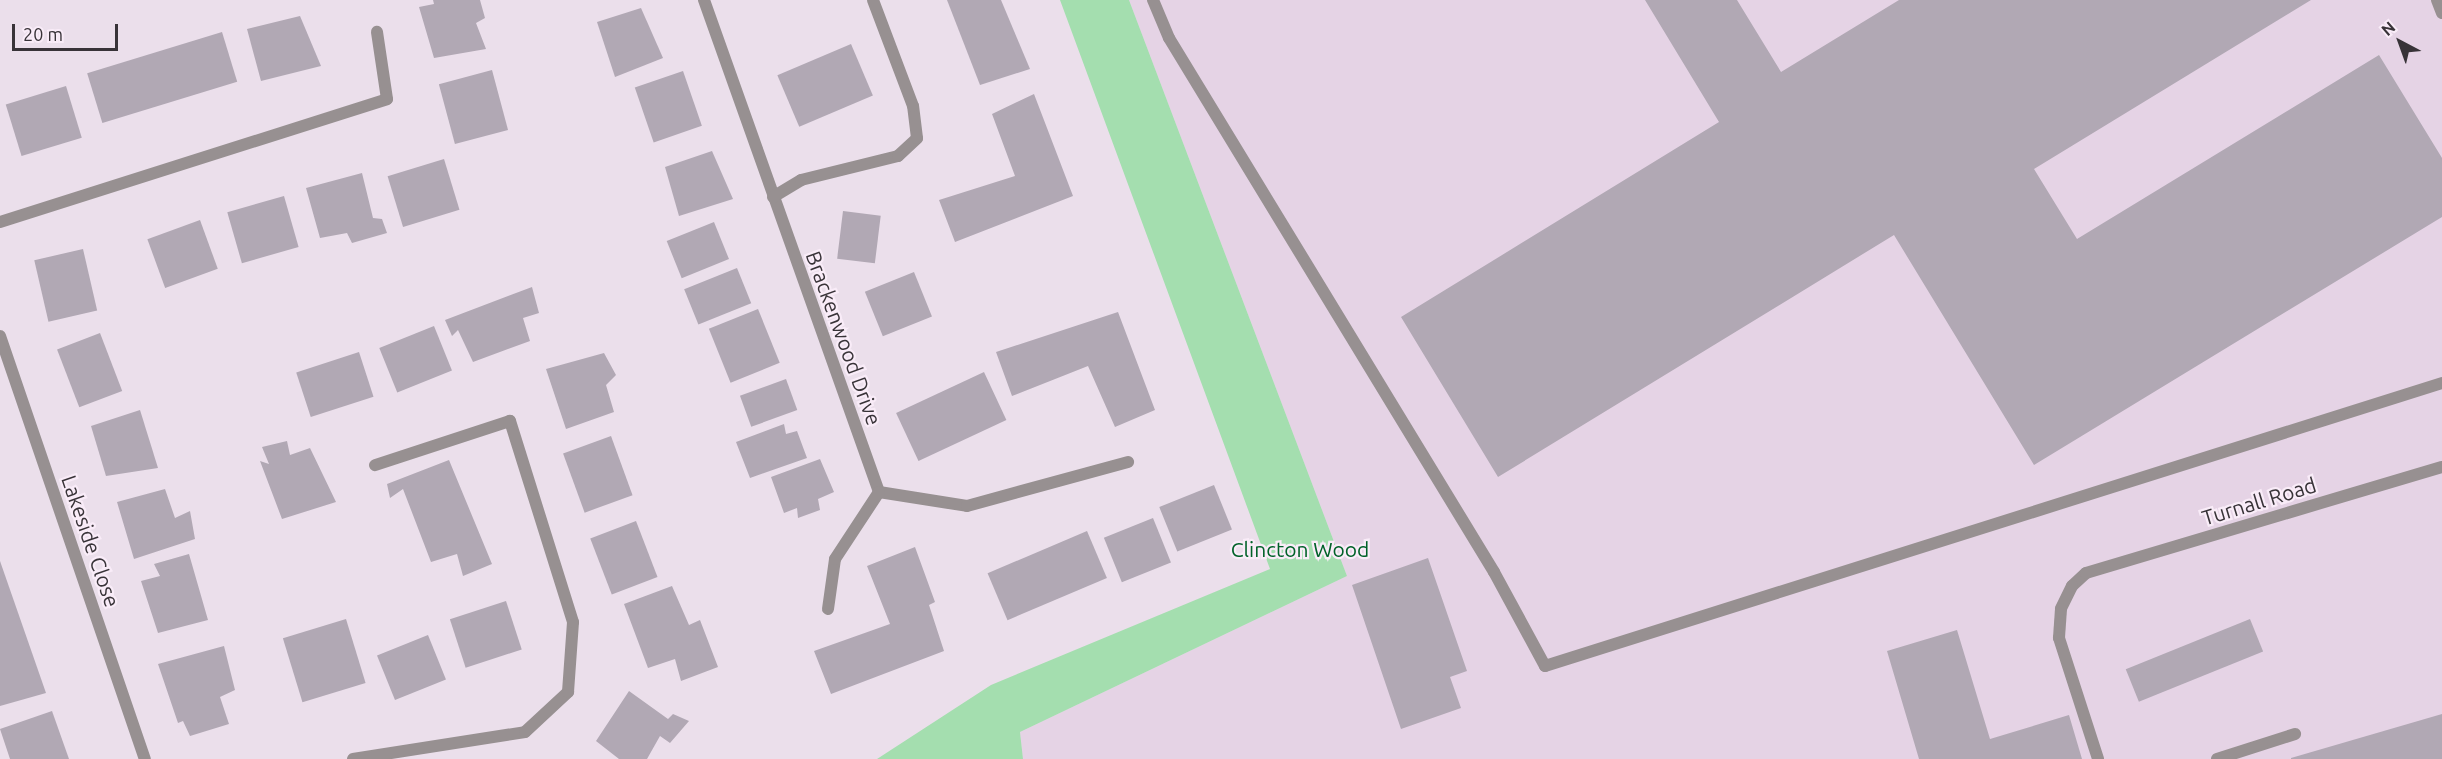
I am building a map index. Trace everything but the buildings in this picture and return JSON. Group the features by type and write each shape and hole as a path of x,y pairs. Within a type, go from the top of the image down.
{"street":[{"name":"Brackenwood Drive","path":"704,0 879,492"},
{"path":"773,197 801,180 898,156 917,138 913,106 873,0"},
{"path":"1153,0 1168,38 1494,572 1545,666 2442,383"},
{"path":"2437,0 2442,13"},
{"path":"0,222 387,99 377,32"},
{"name":"Lakeside Close","path":"0,336 145,759"},
{"path":"353,759 525,732 568,692 573,622 510,421 375,465"},
{"path":"828,609 835,559 879,492 967,506 1128,462"},
{"name":"Turnall Road","path":"2097,759 2059,638 2061,609 2072,586 2086,573 2442,467"},
{"path":"2217,759 2295,734"}],"shaded area":[{"path":"1129,0 2442,0 2442,759 1023,759 1020,732 1347,576"}],"green space":[{"name":"Clincton Wood","path":"1060,0 1129,0 1347,576 1020,732 1023,759 877,759 991,685 1270,569"}]}
